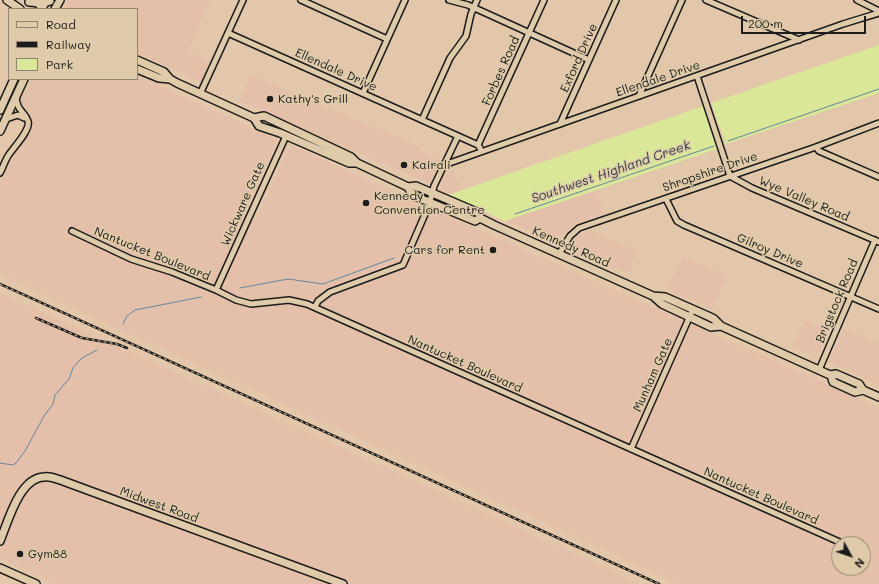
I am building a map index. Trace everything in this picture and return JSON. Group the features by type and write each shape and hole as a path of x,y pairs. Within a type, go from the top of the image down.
{"main road":[{"path":"7,0 19,8"},
{"path":"28,1 46,5"},
{"path":"28,1 46,5"},
{"name":"Kennedy Road","path":"138,60 164,72 170,79"},
{"name":"Kennedy Road","path":"138,69 159,78 170,79 254,118 260,126 349,163 356,163 408,187 416,186 432,192 479,213 480,218 653,296 662,304 711,327 720,326"},
{"path":"0,110 14,80"},
{"path":"0,131 24,80"},
{"name":"Kennedy Road","path":"254,118 264,116 351,157 356,163"},
{"name":"Wickware Gate","path":"286,136 290,128"},
{"name":"Kennedy Road","path":"408,187 412,194 475,222 480,218"},
{"name":"Kennedy Road","path":"653,296 665,297 693,309 714,319 720,326 819,370 831,375 836,374 859,384 864,390 879,397"},
{"name":"Midwest Road","path":"0,541 22,491 32,481 44,476 63,481 343,584"},
{"path":"0,568 36,584"}],"street":[{"path":"200,94 243,0"},
{"path":"301,0 387,39"},
{"path":"363,93 405,0"},
{"path":"449,0 474,8 589,60"},
{"path":"422,120 450,58 466,36 477,0"},
{"name":"Forbes Road","path":"478,145 544,0"},
{"name":"Exford Drive","path":"560,124 616,0"},
{"path":"639,96 682,0"},
{"path":"706,0 798,40"},
{"path":"857,0 879,12"},
{"name":"Ellendale Drive","path":"444,165 879,12"},
{"name":"Ellendale Drive","path":"228,33 478,145"},
{"path":"697,76 730,176"},
{"path":"0,173 9,154 27,131 29,126 28,121 18,107 16,96"},
{"path":"6,118 18,115 28,121"},
{"name":"Shropshire Drive","path":"559,254 570,236 576,230 816,147 879,123"},
{"name":"Wickware Gate","path":"216,290 286,136"},
{"path":"315,307 318,300 330,292 403,265 430,202 432,192 458,136"},
{"path":"478,145 481,151"},
{"path":"816,147 819,151 879,177"},
{"name":"Wye Valley Road","path":"730,176 752,188 877,241"},
{"name":"Gilroy Drive","path":"666,199 677,221 684,225 879,309"},
{"name":"Nantucket Boulevard","path":"72,231 134,260 172,272 242,302 251,304 294,300 315,307 831,538"},
{"name":"Brigstock Road","path":"819,370 850,296 877,241"},
{"name":"Munham Gate","path":"631,449 693,309"}],"shaded area":[{"path":"67,0 210,0 187,51 210,61 200,82 138,53 138,8 63,8"},
{"path":"138,75 277,140 244,214 256,220 291,145 424,206 879,407 879,584 680,584 55,300 0,273 0,184 17,149 33,126 30,117 19,101 32,80 138,80"},
{"path":"251,75 420,147 419,150 440,161 430,184 240,101"},
{"path":"453,168 461,190 448,195 440,190 447,173"},
{"path":"596,191 604,214 577,223 567,231 559,241 505,221"},
{"path":"590,230 637,251 628,272 568,249 579,234"},
{"path":"683,257 727,276 712,310 667,289"},
{"path":"0,293 641,584 56,584 0,558"},
{"path":"805,321 828,331 818,357 793,347"},
{"path":"843,328 879,343 879,385 829,362"}],"green space":[{"path":"879,45 879,93 726,144 711,103"},
{"path":"703,106 717,149 505,221 448,195"}],"waterway":[{"name":"Southwest Highland Creek","path":"728,141 879,89"},
{"name":"Southwest Highland Creek","path":"515,214 714,146"},
{"name":"Southwest Highland Creek","path":"240,288 288,279 323,284 394,258"},
{"name":"Southwest Highland Creek","path":"123,324 127,316 135,310 201,297"},
{"name":"Southwest Highland Creek","path":"0,463 13,465 16,463 25,451 44,416 53,404 55,395 69,379 73,368 82,358 97,350"}],"railway":[{"path":"0,284 659,584"},
{"path":"36,318 82,338 117,344 127,348"}],"place":[{"name":"Kathy's Grill","path":"270,99"},
{"name":"Kairali","path":"404,165"},
{"name":"Kennedy Convention Centre","path":"366,203"},
{"name":"Cars for Rent","path":"493,250"},
{"name":"Gym88","path":"20,554"}]}
